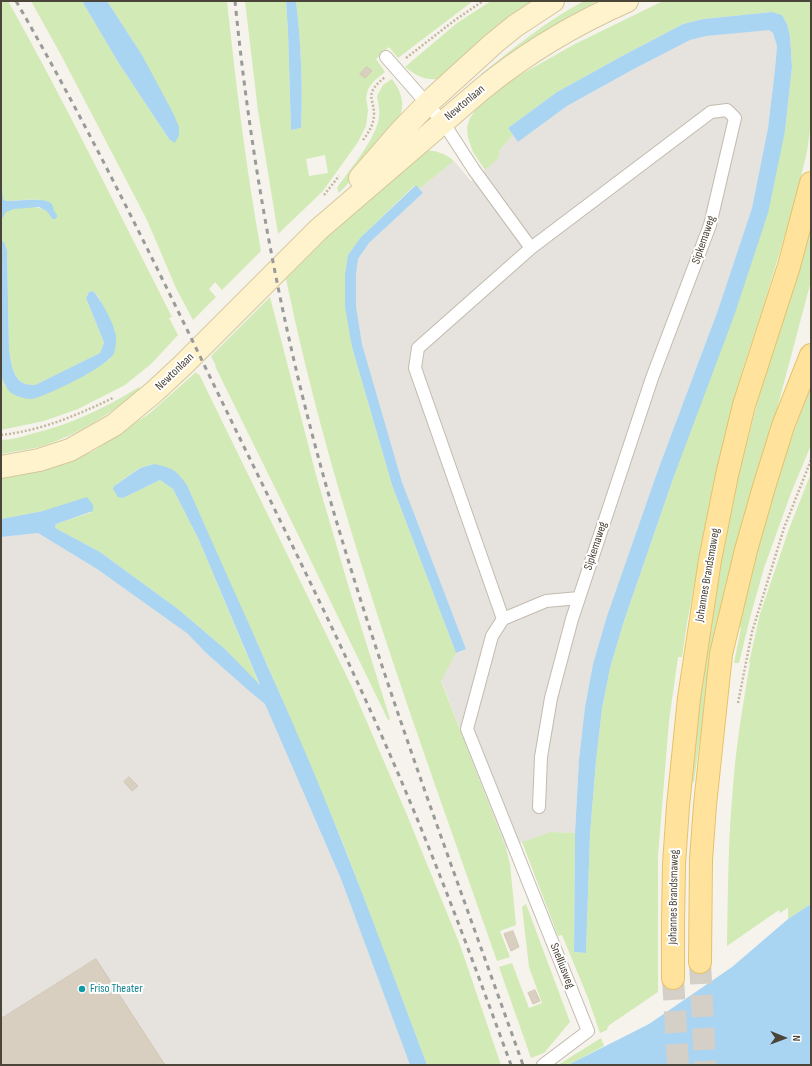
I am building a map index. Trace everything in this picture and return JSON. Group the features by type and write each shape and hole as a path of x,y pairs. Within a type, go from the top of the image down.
{"main road":[{"name":"Johannes Brandsmaweg","path":"673,978 674,864 678,806 689,698 710,560 727,475 744,405 789,266 811,183"},
{"path":"700,962 701,860 705,805 721,654 746,550 764,487 783,426 811,355"}],"street":[{"name":"Newtonlaan","path":"319,229 400,132 428,103 515,26 554,1"},
{"name":"Newtonlaan","path":"1,467 39,460 70,450 114,425 154,392 182,366 319,229 507,69 534,51 598,15 627,1"}],"lane":[{"path":"386,57 428,103 443,122 474,170 531,248"},
{"name":"Sipkemaweg","path":"503,619 415,368 418,348 531,248 711,112 727,110 735,118 710,225 652,378 572,619 551,698 541,757 539,807"},
{"path":"503,619 546,601 579,598"},
{"name":"Snelliusweg","path":"503,619 492,636 467,729 588,1031 543,1065"}],"path":[{"path":"362,142 374,119 371,99 373,89 395,68 455,20 483,1"},
{"path":"321,198 342,172"},
{"path":"1,435 19,433 60,422 119,394"},
{"path":"738,706 754,625 784,528 811,460"}],"shaded area":[{"path":"769,29 773,33 777,46 775,69 768,128 752,208 718,310 658,470 607,616 593,664 585,707 579,759 575,833 551,832 506,848 441,680 456,653 466,649 402,482 362,344 356,306 356,275 358,259 369,243 423,193 419,189 454,161 471,181 498,159 500,150 513,135 518,142 567,106 690,40 706,36"},
{"path":"38,533 97,569 188,634 205,652 265,704 341,879 410,1065 1,1065 1,537"}],"green space":[{"path":"1,1 8,1 92,158 172,317 169,318 178,335 151,364 125,385 78,409 44,421 1,430 1,375 5,386 33,399 73,381 110,359 115,331 98,296 93,291 89,292 86,298 104,343 100,353 35,385 22,382 15,374 11,363 9,350 7,250 4,242 1,240 1,221 6,211 32,207 46,211 52,204 41,200 6,201 3,199 1,168"},
{"path":"31,1 82,1 118,62 169,139 175,142 142,55 107,1 227,1 242,126 261,251 222,290 215,282 209,289 216,297 193,320 176,288 147,220 61,55"},
{"path":"245,1 286,1 291,130 301,128 301,64 296,1 473,1 398,58 389,47 376,59 385,72 374,81 368,89 366,98 368,110 366,126 358,142 323,191 278,234 258,111","holes":["325,155 328,173 309,176 306,159"]},
{"path":"491,1 543,1 439,79 420,77 405,67 457,23"},
{"path":"584,1 597,1 482,77 481,74 531,35"},
{"path":"663,1 811,1 811,123 807,152 794,205 742,372 716,473 687,623 682,657 678,657 669,721 658,856 658,992 608,1026 607,1030 600,1033 588,998 562,935 558,936 522,842 551,832 575,833 574,952 586,953 590,834 596,761 602,709 610,668 624,621 674,476 785,131 792,67 790,36 787,24 782,15 772,12 703,19 683,24 557,92 508,128 513,135 500,150 498,159 485,170 473,152 468,138 467,127 470,118 482,101 504,84 575,44"},
{"path":"392,79 397,86 402,99 402,108 399,118 394,128 339,193 337,188 362,154 377,125 379,112 377,96 383,85"},
{"path":"425,150 441,153 454,161 419,189 415,185 361,237 348,255 345,274 352,347 392,485 456,653 441,681 506,848 510,864 516,925 500,931 510,957 497,961 380,623 353,538 328,452 286,279 325,240 327,234"},
{"path":"811,228 811,281 769,439 741,526 725,587 710,665 694,782 687,781 716,583 736,485 768,362"},
{"path":"270,297 316,475 348,585 390,719 388,720 211,356"},
{"path":"196,372 198,375 199,374 351,685 407,815 460,945 501,1065 427,1065 343,843 267,664 241,609 187,485 154,464 139,468 114,486 123,498 160,480 173,489 199,540 260,686 225,649 178,609 100,552 55,527 56,524 92,512 43,511 1,519 1,478 23,475 58,466 94,451 150,413"},
{"path":"811,386 811,445 791,493 764,568 739,663 734,663 741,628 739,626 762,531 781,467"},
{"path":"139,387 141,390 129,399 77,432 49,444 1,454 1,440 20,437 60,426 100,409"},
{"path":"811,473 811,904 788,919 788,908 780,913 779,910 727,946 728,866 731,807 736,756 749,663 760,614 789,529"},
{"path":"526,904 570,1022 544,1053 531,1058 499,967 512,963 529,1008 542,1003 529,967 522,907"},
{"path":"601,1038 604,1046 568,1065 558,1065"}],"water":[{"path":"82,1 107,1 142,55 173,113 179,127 179,135 175,143 169,139 118,62"},
{"path":"286,1 296,1 301,64 301,128 291,130 288,32"},
{"path":"772,12 782,15 787,24 790,36 792,67 785,131 768,213 734,316 674,476 624,621 610,668 602,709 596,761 590,834 586,953 574,952 575,833 579,759 585,707 593,664 607,616 658,470 718,310 752,208 768,128 777,46 773,33 769,30 706,36 690,40 567,106 518,142 508,128 557,92 683,24 703,19"},
{"path":"1,168 3,199 6,201 42,200 51,203 54,209 50,213 39,207 14,209 6,212 1,221"},
{"path":"416,185 423,193 369,243 358,259 356,275 356,306 362,344 402,482 466,649 456,653 392,485 352,347 345,307 345,274 348,255 361,237"},
{"path":"1,240 4,242 7,250 9,350 11,363 18,379 22,382 35,385 100,353 104,343 86,298 89,292 93,291 99,299 109,316 116,334 114,353 110,359 77,380 40,397 32,399 27,399 11,393 5,385 1,375"},
{"path":"154,464 173,470 187,485 325,798 427,1065 410,1065 341,879 265,704 205,652 188,634 97,569 38,533 1,537 1,519 43,511 87,497 93,505 93,511 56,524 55,527 100,552 178,609 225,649 260,685 199,540 173,489 160,480 123,498 118,497 113,489 114,486 140,468"},
{"path":"811,904 811,1065 568,1065 649,1024 732,967 788,919"}],"building":[{"path":"367,67 372,71 365,78 360,74"},
{"path":"129,777 138,786 132,791 124,782"},
{"path":"513,931 519,947 511,951 504,934"},
{"name":"Friso Theater","path":"96,959 165,1065 1,1065 1,1019"},
{"path":"535,990 540,1001 533,1004 528,993"}],"waterway":[{"path":"47,206 54,216"}],"tunnel":[{"path":"700,962 705,1065"},
{"path":"673,978 678,1065"}],"railway":[{"path":"16,1 100,155 178,311 332,628 391,757 423,833 468,948 511,1065"},
{"path":"235,1 251,130 272,259 300,387 316,450 355,583 401,722 523,1065"}],"place":[{"name":"Friso Theater","path":"82,989"}]}
